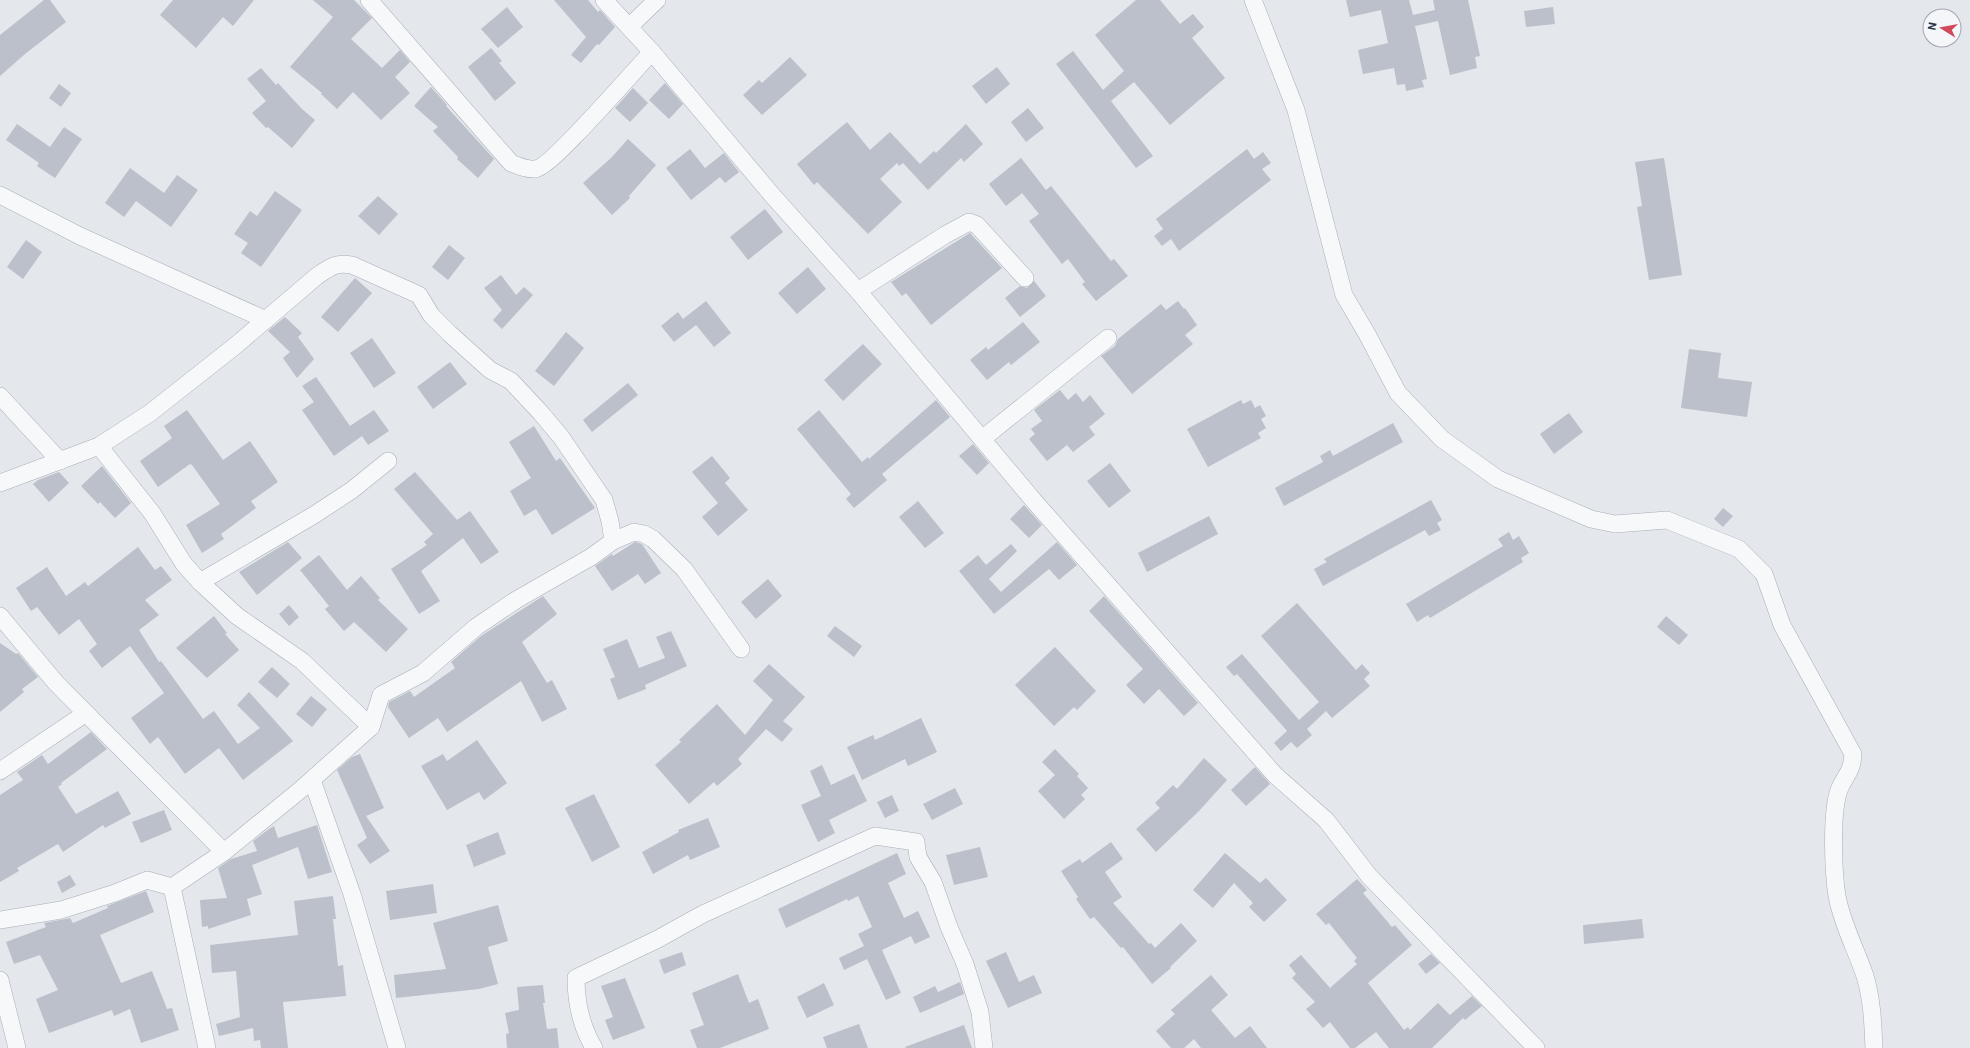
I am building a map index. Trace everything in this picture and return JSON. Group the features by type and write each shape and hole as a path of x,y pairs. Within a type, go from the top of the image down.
{"street":[{"path":"369,0 511,163 535,170 545,165 563,148 652,52"},
{"path":"604,0 630,26 772,195 858,291 1034,501 1275,774 1326,820 1369,876 1536,1048"},
{"path":"630,26 657,0"},
{"path":"1253,0 1296,110 1344,295 1367,334 1398,393 1442,439 1498,479 1591,519 1615,524 1667,520 1739,549 1764,574 1782,625 1853,754 1851,770 1839,790 1834,824 1836,889 1846,929 1856,953 1869,993 1874,1048"},
{"path":"0,195 80,236 266,320"},
{"path":"858,291 945,235 969,222 977,224 1025,278"},
{"path":"0,483 99,446 150,413 266,320 317,276 329,267 341,263 352,265 419,295 436,320 490,370 511,381 556,432 604,500 610,521 613,541"},
{"path":"982,439 1108,338"},
{"path":"0,396 60,461"},
{"path":"99,446 152,513 184,564 200,582 237,616 302,661 371,727"},
{"path":"200,582 314,515 352,490 388,461"},
{"path":"0,920 61,910 115,893 147,880 172,887 224,852 312,780 371,727 381,695 423,673 476,627 516,600 597,554 613,541 634,532 653,539 684,569 741,649"},
{"path":"0,616 56,683 224,852"},
{"path":"0,771 86,713"},
{"path":"312,780 352,894 397,1048"},
{"path":"594,1048 584,1029 576,998 576,978 656,940 703,914 874,836 916,842 918,857 934,882 949,927 965,964 980,1012 984,1048"},
{"path":"172,887 207,1048"},
{"path":"0,980 17,1048"}],"building":[{"path":"44,0 50,0 66,22 0,76 0,35"},
{"path":"173,0 254,0 233,26 223,17 196,48 160,15"},
{"path":"313,0 354,0 372,18 351,39 382,68 400,50 410,62 395,77 410,93 381,120 353,92 337,109 321,94 322,93 290,67 333,17"},
{"path":"554,0 588,0 598,12 600,10 615,27 599,45 597,44 581,63 571,55 586,37"},
{"path":"1136,0 1160,0 1180,24 1193,14 1204,27 1192,38 1225,78 1170,125 1134,82 1111,101 1153,156 1136,168 1056,64 1073,51 1103,90 1124,71 1095,35"},
{"path":"1346,0 1409,0 1413,15 1435,10 1433,0 1468,0 1480,56 1475,57 1477,68 1450,75 1438,21 1415,26 1427,79 1422,80 1424,87 1406,91 1405,84 1397,85 1394,68 1363,74 1358,50 1388,43 1381,10 1350,17"},
{"path":"507,7 523,27 498,48 481,29"},
{"path":"1553,7 1555,24 1526,27 1524,11"},
{"path":"491,48 502,61 499,63 516,83 495,101 468,67"},
{"path":"790,57 807,75 762,115 743,95 759,80 762,83"},
{"path":"997,67 1010,84 986,104 972,86"},
{"path":"261,68 276,85 278,83 302,109 315,120 292,148 268,127 266,128 252,113 266,101 247,79"},
{"path":"665,83 683,104 669,119 649,100"},
{"path":"59,84 71,93 61,107 49,98"},
{"path":"431,87 447,105 446,106 494,159 478,178 457,159 458,157 433,131 438,127 414,106"},
{"path":"633,88 648,103 630,122 615,108"},
{"path":"1028,108 1044,128 1026,142 1011,122"},
{"path":"847,122 870,150 890,132 920,164 934,151 936,153 966,124 983,144 964,162 961,158 928,190 903,163 899,166 897,163 880,179 902,202 868,234 817,182 814,185 797,164"},
{"path":"17,124 50,147 64,127 82,139 55,178 37,166 39,163 6,140"},
{"path":"628,139 656,165 629,196 630,198 612,215 583,183 611,158"},
{"path":"690,149 705,168 724,153 739,172 725,183 720,177 691,200 666,168"},
{"path":"1247,149 1254,159 1263,152 1271,163 1262,169 1271,180 1179,251 1171,239 1162,246 1154,236 1163,229 1156,219"},
{"path":"1021,158 1046,190 1051,186 1111,261 1114,259 1128,276 1096,301 1082,284 1085,282 1068,259 1062,264 1029,221 1039,214 1022,193 1006,206 989,184"},
{"path":"1664,158 1682,275 1649,280 1637,207 1642,206 1635,162"},
{"path":"130,168 164,193 177,175 198,190 171,227 136,201 124,217 105,203"},
{"path":"275,191 302,210 261,267 241,253 248,243 234,234 250,211 257,216"},
{"path":"378,196 398,214 379,235 358,216"},
{"path":"765,209 783,232 748,260 730,237"},
{"path":"970,233 1002,268 931,325 906,293 902,296 891,282"},
{"path":"26,240 42,252 23,279 7,267"},
{"path":"449,245 465,258 448,280 432,267"},
{"path":"808,267 826,289 797,314 778,293"},
{"path":"501,275 516,295 524,287 533,295 502,329 493,320 502,310 484,288"},
{"path":"355,278 372,293 338,332 321,317"},
{"path":"1034,281 1046,296 1020,317 1005,298 1020,286 1027,288"},
{"path":"706,301 731,333 714,347 696,325 674,342 661,326 678,312 683,319"},
{"path":"1178,301 1197,325 1185,335 1193,344 1132,394 1101,356 1115,346 1118,339 1161,304 1166,310"},
{"path":"285,317 302,333 298,337 314,359 297,378 283,358 290,352 268,331"},
{"path":"1023,322 1040,342 1011,365 1009,362 987,380 970,360 986,347 988,350"},
{"path":"566,332 584,348 554,386 535,371"},
{"path":"372,338 396,373 374,388 350,353"},
{"path":"863,344 882,364 843,401 824,380"},
{"path":"1689,349 1721,353 1718,378 1752,382 1747,417 1681,408"},
{"path":"450,362 467,384 433,409 417,387"},
{"path":"316,377 350,426 374,410 389,431 368,445 362,436 334,456 302,410 314,402 302,386"},
{"path":"628,383 638,395 592,432 583,420"},
{"path":"1060,390 1068,400 1076,393 1083,402 1090,395 1105,414 1089,427 1095,435 1073,452 1067,445 1047,461 1029,439 1035,434 1031,429 1042,421 1034,410"},
{"path":"936,400 950,417 882,474 887,480 854,508 846,499 851,494 797,429 819,410 862,462 868,457 869,459"},
{"path":"1241,400 1243,404 1251,400 1255,408 1260,405 1266,416 1261,419 1266,428 1258,433 1261,438 1208,467 1187,429"},
{"path":"187,410 223,460 250,441 278,482 251,501 256,508 221,534 224,539 202,553 186,525 220,504 192,465 190,464 158,487 140,461 172,438 164,426"},
{"path":"1569,413 1583,432 1554,454 1540,434"},
{"path":"1393,423 1403,442 1284,506 1275,488 1323,462 1320,456 1330,450 1333,456"},
{"path":"534,426 556,461 560,458 595,508 552,535 536,509 524,516 510,491 531,478 509,442"},
{"path":"973,444 989,463 977,475 959,456"},
{"path":"712,456 730,478 725,483 748,510 718,536 702,517 718,503 692,472"},
{"path":"1110,463 1131,491 1109,508 1087,481"},
{"path":"102,466 131,503 115,518 100,502 98,504 81,486"},
{"path":"59,472 69,483 49,502 33,484 38,480"},
{"path":"415,472 457,520 470,511 499,552 481,564 463,538 421,571 440,601 419,614 391,569 427,545 424,542 433,534 394,489"},
{"path":"1431,500 1442,520 1437,523 1441,530 1429,536 1425,530 1323,586 1314,569 1327,562 1324,559"},
{"path":"918,501 944,533 925,548 899,517"},
{"path":"1024,505 1042,525 1029,538 1010,519"},
{"path":"1723,508 1733,516 1723,527 1714,519"},
{"path":"1209,516 1218,534 1147,572 1138,553"},
{"path":"1509,532 1513,540 1519,536 1529,553 1521,558 1523,562 1430,618 1428,615 1417,622 1406,604 1503,546 1498,539"},
{"path":"288,542 302,558 257,595 239,572"},
{"path":"635,542 642,544 661,573 645,584 638,574 612,591 595,566 612,554 613,556"},
{"path":"1057,542 1077,565 1059,580 1049,569 994,614 959,571 978,555 986,565 1011,544 1017,551 989,579 1001,592"},
{"path":"138,547 155,570 161,566 172,580 145,600 159,615 139,630 159,662 161,661 203,719 214,711 238,744 260,728 237,705 249,692 293,741 243,780 219,748 185,774 158,737 150,744 131,718 164,693 130,646 102,668 89,651 97,644 79,619 59,635 37,607 31,611 16,588 47,567 66,596 85,582 88,586"},
{"path":"319,555 347,590 361,576 380,598 378,600 408,629 386,652 354,622 344,631 325,609 329,606 300,570"},
{"path":"768,579 782,596 756,619 741,602"},
{"path":"543,596 557,614 522,642 547,683 552,680 567,709 542,722 521,681 447,732 438,718 409,738 388,707 389,702 410,691 414,697 455,668 451,662 481,636"},
{"path":"1104,596 1198,703 1184,716 1159,689 1144,704 1126,685 1143,669 1089,611"},
{"path":"1297,603 1356,670 1362,664 1370,673 1364,679 1370,686 1332,718 1326,711 1307,729 1312,735 1297,748 1291,742 1281,751 1274,743 1287,731 1237,674 1234,676 1226,667 1242,654 1299,720 1319,702 1261,636"},
{"path":"289,605 299,617 289,626 279,614"},
{"path":"214,616 227,633 225,634 239,650 207,678 176,648"},
{"path":"1666,616 1688,635 1679,645 1657,627"},
{"path":"835,626 862,646 854,657 827,636"},
{"path":"671,631 687,666 645,685 646,689 618,700 610,679 615,677 603,649 627,639 639,668 665,658 656,637"},
{"path":"0,643 16,654 18,653 38,677 22,689 24,692 0,712"},
{"path":"1055,647 1096,691 1077,710 1074,707 1054,726 1015,685"},
{"path":"769,664 805,697 783,721 793,729 782,742 766,729 738,759 742,764 717,786 714,782 689,804 655,765 681,742 679,740 717,704 745,735 773,700 753,681"},
{"path":"272,667 290,684 277,698 258,682"},
{"path":"311,696 327,709 312,727 296,714"},
{"path":"921,718 937,752 908,766 905,759 862,780 847,747 873,735 875,740"},
{"path":"91,732 107,749 61,783 62,784 58,787 76,814 118,791 131,814 105,828 103,825 63,852 58,844 17,868 19,871 0,882 0,795 23,780 17,772 42,755 48,764"},
{"path":"477,740 507,783 484,800 479,792 447,810 421,766 443,754 447,761"},
{"path":"1055,749 1079,774 1077,776 1088,788 1081,795 1085,799 1064,819 1038,791 1055,775 1042,762"},
{"path":"360,754 384,808 366,816 390,851 370,864 357,845 367,838 337,770 352,757"},
{"path":"1204,758 1227,780 1199,811 1156,852 1136,829 1160,808 1155,803 1173,785 1177,789"},
{"path":"822,765 831,785 854,774 867,801 829,820 835,833 818,842 801,805 821,796 810,771"},
{"path":"1255,767 1270,784 1246,806 1231,790"},
{"path":"955,788 963,804 932,820 923,804"},
{"path":"594,794 620,847 592,862 565,808"},
{"path":"892,795 899,811 885,818 877,802"},
{"path":"164,810 172,830 141,843 132,822"},
{"path":"708,818 720,847 690,860 688,855 653,874 642,852 679,832 678,830"},
{"path":"317,825 332,872 308,879 298,847 252,865 262,894 247,899 251,915 208,929 208,926 202,927 200,900 227,898 218,868 231,859 257,851 253,841 274,826 278,838"},
{"path":"498,832 506,854 474,867 466,845"},
{"path":"1111,842 1123,859 1105,872 1122,897 1113,903 1149,944 1151,943 1155,948 1181,923 1197,941 1170,967 1171,968 1152,984 1123,947 1121,948 1094,917 1090,919 1076,899 1078,897 1061,871 1080,859 1082,863"},
{"path":"980,847 988,877 954,885 946,855"},
{"path":"897,853 906,874 888,883 904,918 918,911 930,937 915,944 911,936 882,950 901,993 886,1000 867,959 844,970 839,958 864,946 858,934 872,927 858,896 848,901 847,899 786,928 778,909"},
{"path":"1225,853 1260,883 1266,878 1287,900 1264,922 1249,907 1253,903 1234,883 1213,908 1193,890"},
{"path":"70,875 76,885 62,893 57,882"},
{"path":"1357,879 1367,890 1363,893 1392,927 1395,925 1412,945 1368,983 1404,1030 1408,1027 1410,1030 1438,1003 1450,1015 1472,996 1482,1006 1465,1020 1463,1018 1432,1048 1389,1048 1376,1032 1355,1048 1350,1048 1330,1022 1323,1028 1306,1009 1315,1002 1292,978 1296,974 1289,965 1301,955 1330,988 1357,964 1354,961 1357,958 1329,923 1326,925 1316,914"},
{"path":"433,884 437,913 390,920 386,891"},
{"path":"146,891 154,912 100,935 121,983 152,971 167,1009 172,1008 179,1030 141,1043 130,1009 114,1016 112,1010 49,1033 36,999 58,990 40,955 14,964 6,942 46,927 44,923 70,918 73,923 108,908 107,906"},
{"path":"333,896 336,919 333,919 338,966 343,965 346,996 283,1002 288,1048 261,1048 260,1040 254,1041 253,1028 219,1036 216,1024 240,1017 236,971 212,973 210,945 298,935 294,901"},
{"path":"498,905 508,941 488,947 498,984 479,989 396,998 394,975 446,969 433,923"},
{"path":"1642,919 1644,938 1584,944 1583,925"},
{"path":"682,952 686,965 664,974 659,960"},
{"path":"1006,952 1019,982 1034,975 1042,993 1008,1008 986,961"},
{"path":"1431,954 1440,963 1426,974 1418,964"},
{"path":"738,974 749,1003 758,999 769,1029 720,1048 697,1048 690,1030 704,1025 692,993"},
{"path":"1211,975 1228,995 1211,1010 1235,1038 1250,1026 1267,1048 1201,1048 1194,1039 1184,1048 1171,1048 1156,1031 1175,1014 1171,1010"},
{"path":"625,978 645,1028 613,1040 605,1020 613,1017 601,986"},
{"path":"960,982 964,994 920,1013 913,997 935,986 938,992"},
{"path":"824,983 834,1005 807,1018 797,997"},
{"path":"543,985 545,1003 543,1003 547,1029 557,1028 559,1048 507,1048 506,1034 509,1033 505,1013 519,1010 517,987"},
{"path":"859,1024 868,1048 827,1048 823,1037"},
{"path":"964,1025 972,1048 905,1047"}]}
